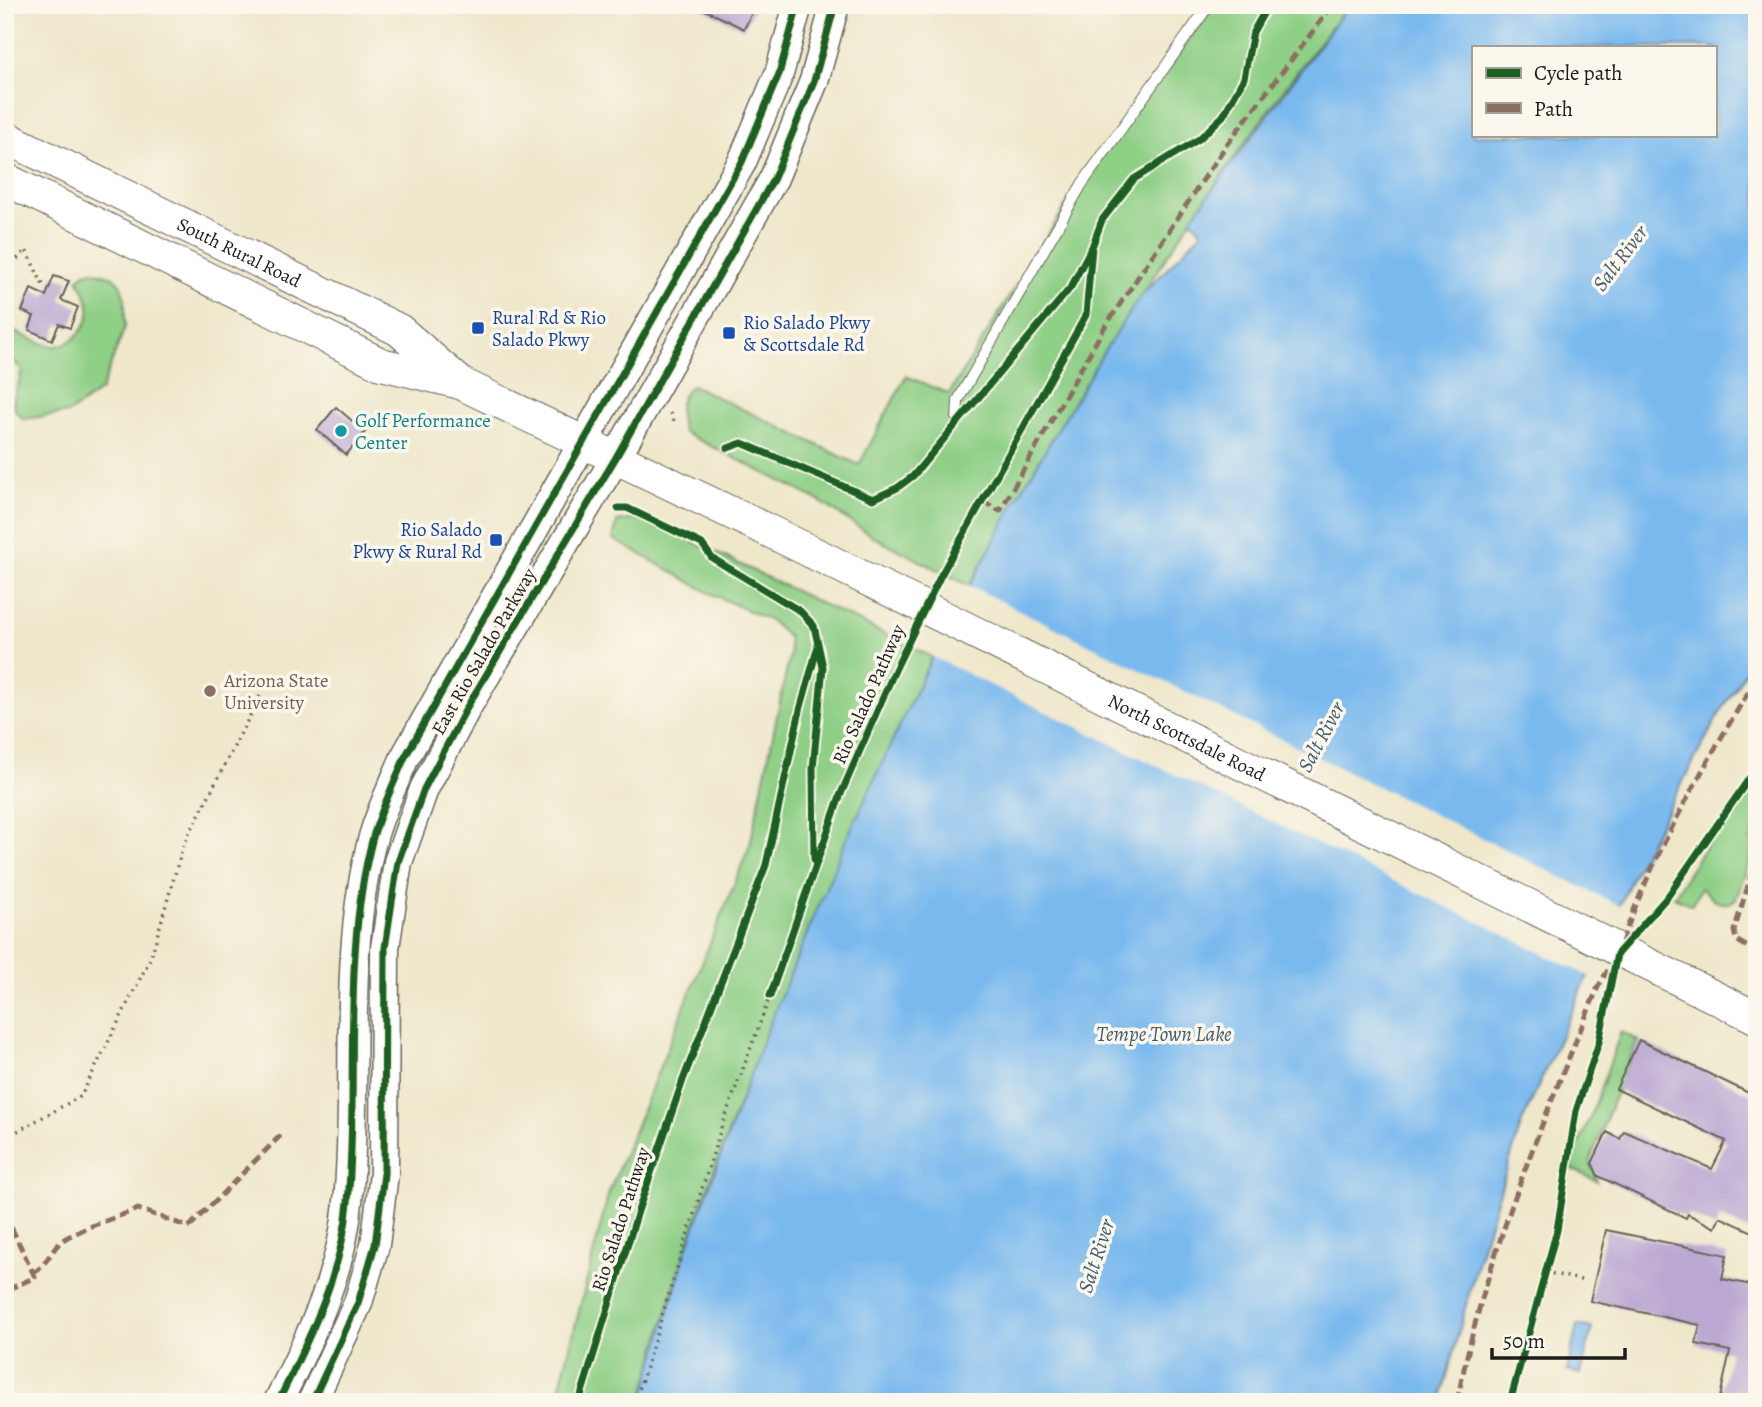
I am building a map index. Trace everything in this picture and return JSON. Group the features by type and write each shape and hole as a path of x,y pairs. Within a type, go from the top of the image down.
{"main road":[{"name":"East Rio Salado Parkway","path":"278,1402 307,1344 331,1284 348,1203 354,977 360,908 374,835 405,758 585,444 742,162 779,74 798,5"},
{"name":"East Rio Salado Parkway","path":"312,1402 358,1303 375,1245 384,1174 385,948 398,862 425,789 467,707 615,458 774,178 814,81 835,5"},
{"name":"South Rural Road","path":"5,136 400,330 460,383"},
{"name":"South Rural Road","path":"5,179 381,364 460,383 615,458"},
{"name":"North Scottsdale Road","path":"615,458 1757,1018"}],"lane":[{"path":"957,423 958,400 1082,184 1209,5"}],"path":[{"path":"7,270 26,250 45,289"},
{"path":"670,413 675,423"},
{"path":"5,1139 81,1096 150,957 183,846 260,696"},
{"path":"635,1402 703,1180 774,983"},
{"path":"1542,1284 1548,1261"},
{"path":"1545,1272 1585,1282"}],"green space":[{"path":"1215,5 1349,5 1244,144 1147,287 1055,435 969,586 875,538 818,500 683,432 679,406 692,385 859,465 906,376 949,394 1081,181"},
{"path":"93,271 113,277 120,284 125,299 125,327 101,390 69,413 24,419 17,413 13,401 21,369 6,353 12,331 53,346 60,346 74,339 88,319 89,312 87,298 78,279 84,273"},
{"path":"644,518 932,657 833,876 741,1098 680,1268 642,1402 556,1402 609,1192 750,845 790,654 788,637 771,621 710,593 613,539 617,522"},
{"path":"1751,782 1757,791 1757,824 1750,840 1753,851 1736,899 1722,903 1701,888 1692,905 1674,897 1697,859"},
{"path":"1621,1032 1637,1040 1590,1161 1597,1181 1572,1169 1572,1159 1592,1113"}],"water":[{"name":"Tempe Town Lake","path":"1349,5 1757,5 1757,653 1718,716 1636,869 1522,1122 1478,1260 1440,1402 642,1402 686,1251 764,1037 845,842 932,657 1017,498 1103,353 1139,298 1202,232 1191,219"},
{"path":"1577,1325 1592,1328 1581,1374 1567,1371"}],"pier":[{"path":"966,584 1622,907 1589,976 929,655"}],"building":[{"path":"695,5 756,5 744,29"},
{"path":"54,276 69,281 61,300 78,307 70,328 59,324 52,340 29,330 34,316 22,311 31,289 46,296"},
{"name":"Golf Performance Center","path":"336,407 365,432 346,455 317,430"},
{"path":"1639,1040 1757,1097 1757,1234 1720,1217 1715,1228 1688,1214 1686,1218 1598,1176 1592,1163 1607,1132 1620,1139 1624,1131 1712,1169 1726,1141 1616,1089"},
{"path":"1606,1230 1727,1255 1722,1279 1757,1286 1757,1402 1719,1402 1730,1351 1696,1344 1700,1325 1590,1301"}],"marked path":[{"path":"983,501 1000,511 1104,328 1227,144 1333,5"},
{"path":"1622,942 1665,841 1719,741 1757,678"},
{"path":"1757,856 1734,931 1736,940 1757,953"},
{"path":"1457,1402 1469,1347 1499,1242 1556,1090 1598,987 1608,970"},
{"path":"33,1273 66,1238 138,1209 189,1227 282,1134"},
{"path":"5,1200 15,1195"},
{"path":"5,1214 35,1277 5,1291"}],"cycle path":[{"path":"278,1402 322,1305 345,1229 351,1156 357,927 363,882 380,816 405,757 742,162 779,74 798,5"},
{"path":"312,1402 358,1303 375,1245 384,1174 385,948 398,862 424,789 467,707 615,459 774,178 814,81 835,5"},
{"name":"Rio Salado Pathway","path":"770,996 840,796 895,670 941,575 1086,315 1092,247 1102,220 1134,179 1199,139 1223,116 1244,78 1253,32 1268,5"},
{"path":"728,448 742,443 873,499 897,488 913,476 1071,287 1090,250"},
{"name":"Rio Salado Pathway","path":"618,508 627,508 702,544 712,558 800,611 814,626 823,667 813,768 814,859"},
{"name":"Rio Salado Pathway","path":"579,1402 639,1208 683,1080 766,865 800,710 818,646"},
{"path":"1510,1402 1557,1230 1576,1111 1599,1042 1617,954 1668,896 1757,767"}],"place":[{"name":"Rural Rd & Rio Salado Pkwy","path":"478,328"},
{"name":"Rio Salado Pkwy & Scottsdale Rd","path":"729,333"},
{"name":"Golf Performance Center","path":"341,431"},
{"name":"Rio Salado Pkwy & Rural Rd","path":"496,540"},
{"name":"Arizona State University","path":"210,691"}],"water label":[{"name":"Salt River","path":"1620,258"},
{"name":"Salt River","path":"1321,737"},
{"name":"Salt River","path":"1096,1256"}]}
